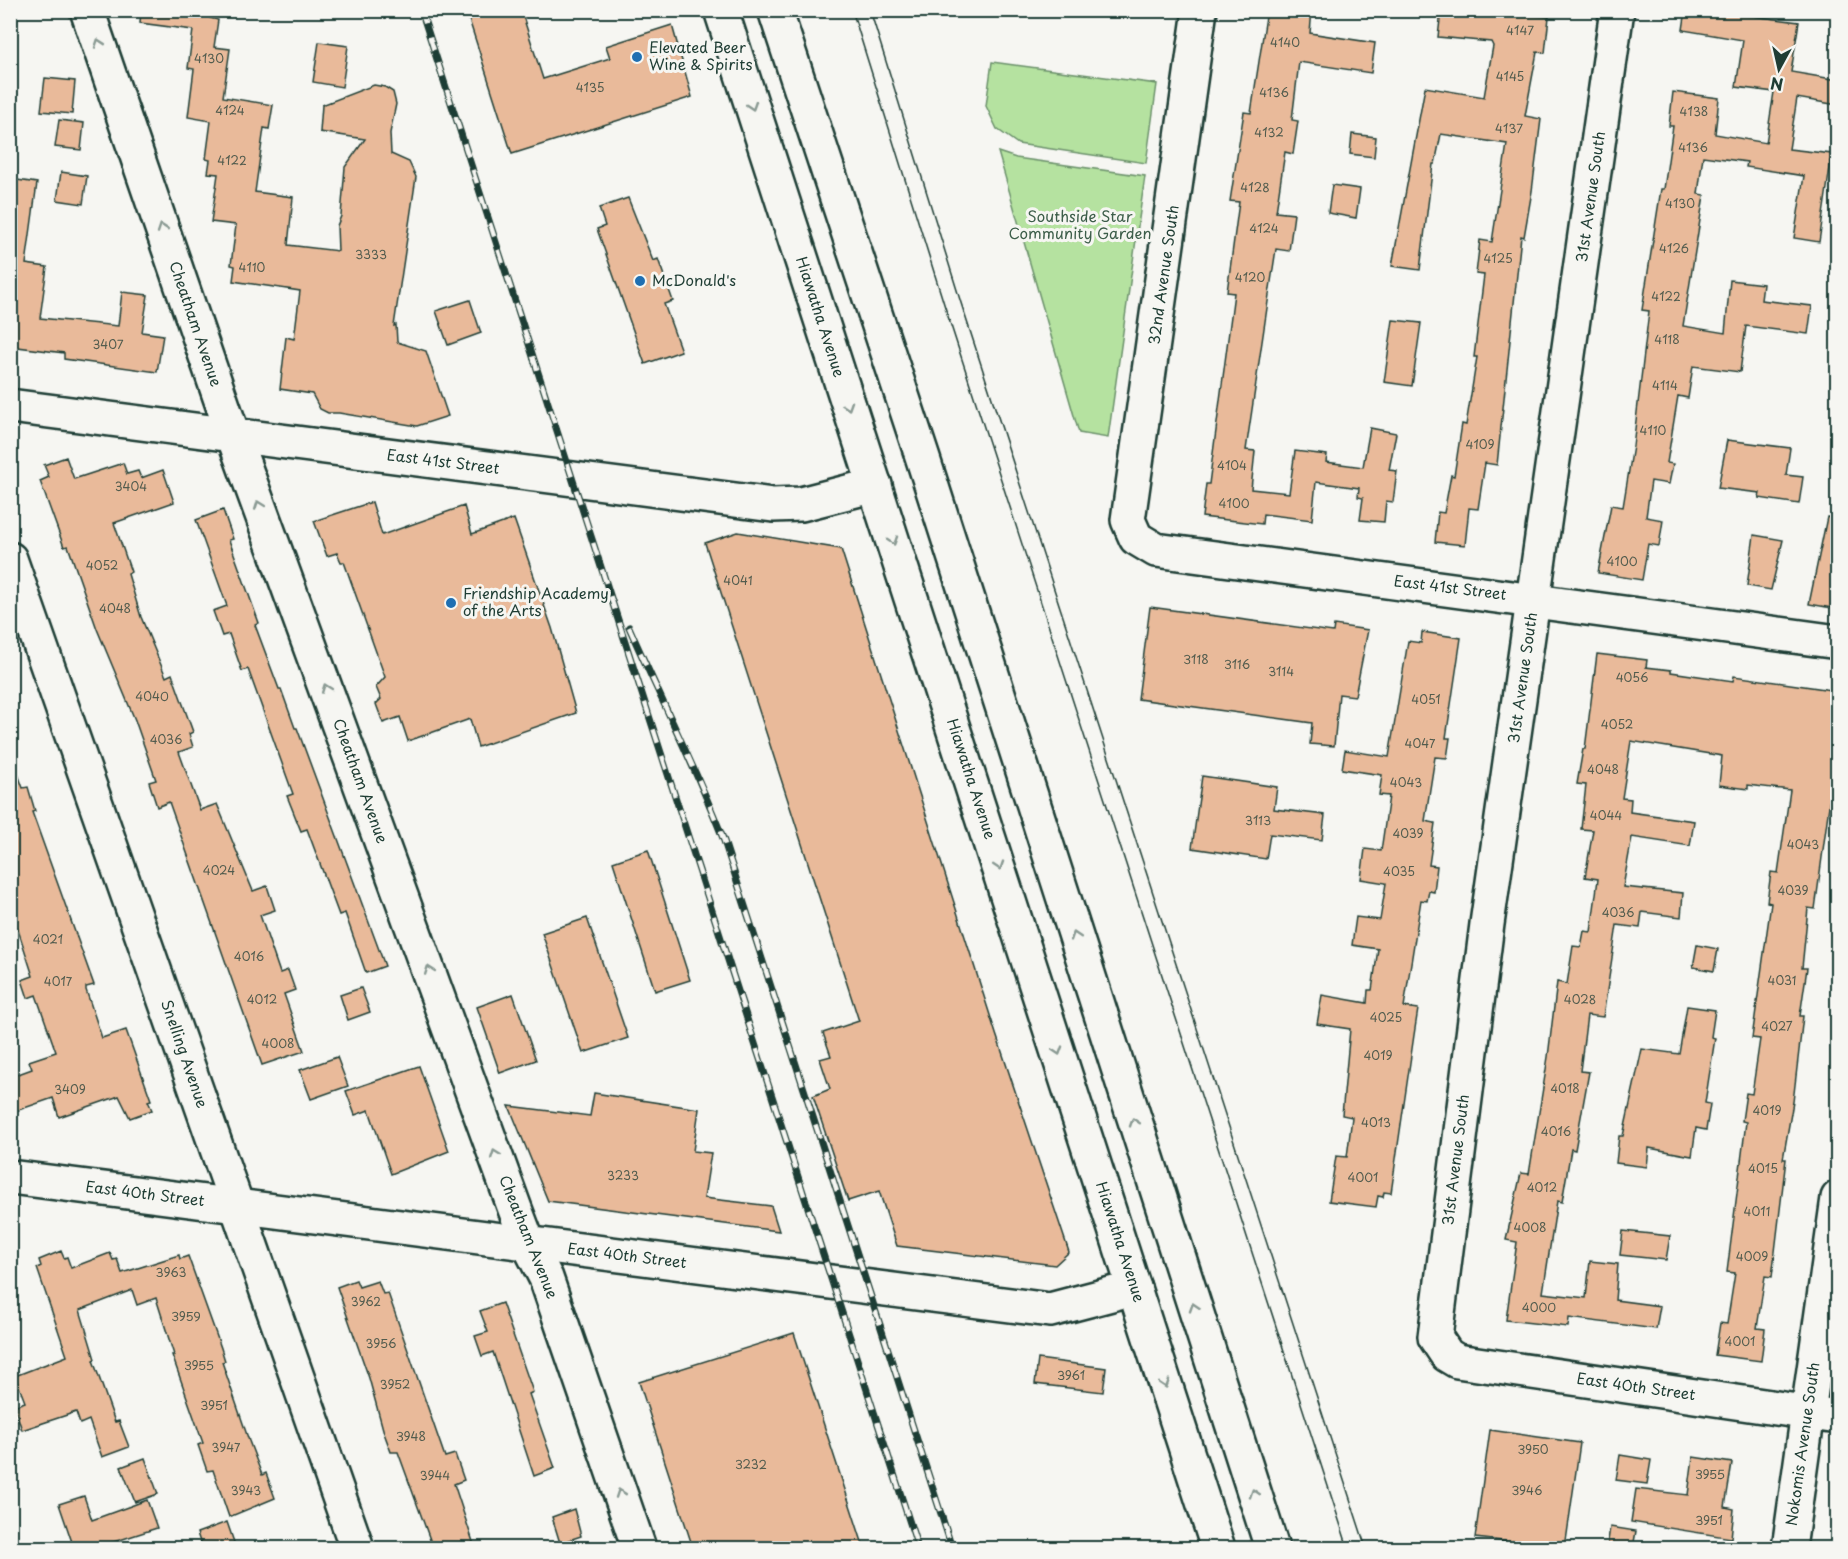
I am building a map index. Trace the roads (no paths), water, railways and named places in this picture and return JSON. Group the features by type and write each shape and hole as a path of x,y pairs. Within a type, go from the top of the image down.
{"main road":[{"name":"Cheatham Avenue","path":"87,10 233,435 528,1243 546,1278 639,1548"},
{"name":"Hiawatha Avenue","path":"721,10 1218,1548"},
{"path":"775,10 923,459 1272,1548"},
{"name":"32nd Avenue South","path":"1136,538 1128,520 1200,10"},
{"name":"31st Avenue South","path":"1439,1346 1434,1327 1486,936 1617,10"},
{"name":"East 41st Street","path":"10,406 773,506 801,504 874,485"},
{"name":"East 41st Street","path":"1136,538 1156,550 1535,599 1838,642"},
{"name":"Snelling Avenue","path":"10,559 357,1548"},
{"name":"East 40th Street","path":"10,1177 1050,1310 1134,1288"},
{"name":"Nokomis Avenue South","path":"1789,1548 1823,1414 1838,1198"},
{"name":"East 40th Street","path":"1439,1346 1457,1361 1823,1414"}],"tram line":[{"path":"852,10 944,304 1348,1548"},
{"path":"870,10 961,303 1366,1548"}],"railway":[{"path":"421,10 918,1548"},
{"path":"629,627 724,841 952,1548"}],"place":[{"name":"Elevated Beer Wine & Spirits","path":"637,57"},
{"name":"McDonald's","path":"640,281"},
{"name":"Friendship Academy of the Arts","path":"451,603"}],"park label":[{"name":"Southside Star Community Garden","path":"1080,226"}]}
